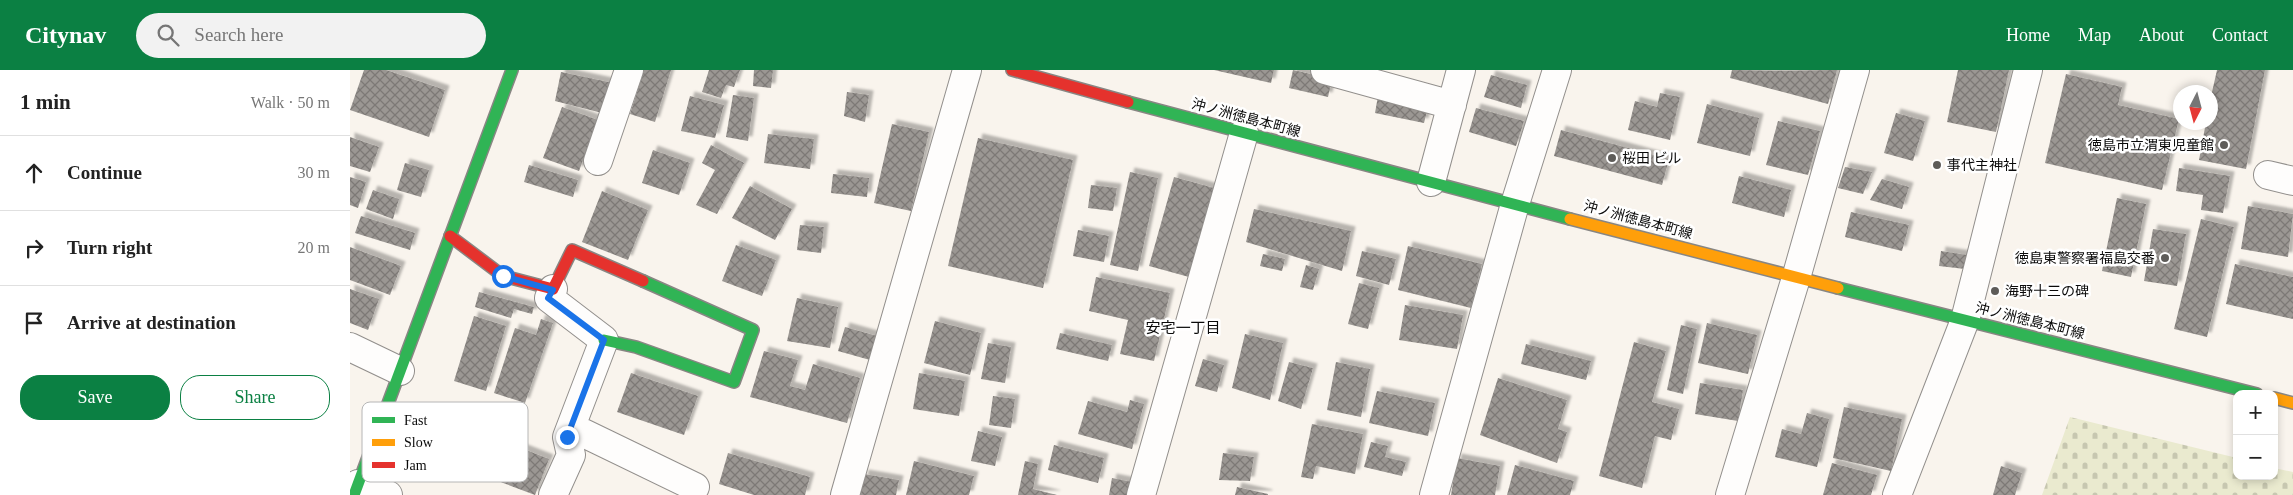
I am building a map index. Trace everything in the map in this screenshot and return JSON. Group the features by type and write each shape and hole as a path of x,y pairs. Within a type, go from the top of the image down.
{"main road":[{"path":"388,402 512,70"},
{"name":"沖ノ洲徳島本町線","path":"1012,70 1796,278 2241,390"},
{"path":"450,236 503,276 553,290 572,250 753,330 734,382 636,347 604,340"},
{"path":"2278,399 2293,403"},
{"path":"356,489 362,473"}],"street":[{"path":"598,160 629,70"},
{"path":"845,495 967,70"},
{"path":"1325,70 1452,104"},
{"path":"1431,182 1461,70"},
{"path":"1434,495 1515,204 1557,70"},
{"path":"1730,495 1796,278 1855,70"},
{"path":"1897,495 1965,320 2028,70"},
{"path":"1142,495 1244,133"},
{"path":"553,290 548,298 604,340 567,437 571,455 553,495"},
{"path":"350,347 400,371"},
{"path":"571,427 695,487"},
{"path":"356,489 388,495"}],"green space":[{"path":"2070,417 2233,457 2233,480 2278,480 2278,469 2293,472 2293,495 2042,495"}],"building":[{"path":"364,70 386,70 445,90 429,137 350,110"},
{"path":"644,70 671,70 655,122 630,114"},
{"path":"709,70 740,70 734,87 726,85 721,98 702,92"},
{"path":"754,70 773,70 771,88 753,86"},
{"path":"1214,70 1274,70 1271,83"},
{"path":"1293,70 1332,79 1328,97 1289,88"},
{"path":"1732,70 1837,70 1828,104 1730,78"},
{"path":"1958,70 2009,70 1996,132 1947,122"},
{"path":"2217,70 2265,70 2246,169 2199,160 2205,130 2218,130 2218,85 2214,85"},
{"path":"561,72 613,83 606,114 555,101"},
{"path":"2066,74 2122,87 2118,105 2173,118 2173,130 2176,130 2162,190 2045,163"},
{"path":"1491,75 1527,85 1521,108 1484,97"},
{"path":"847,92 869,95 865,122 844,116"},
{"path":"1660,93 1680,97 1670,140 1628,130 1635,101 1657,107"},
{"path":"733,95 754,98 748,141 726,137"},
{"path":"690,96 724,105 715,138 681,131"},
{"path":"1378,96 1428,107 1424,123 1375,113"},
{"path":"1707,104 1759,118 1750,156 1697,143"},
{"path":"562,107 598,120 579,171 543,158"},
{"path":"1476,108 1524,121 1516,146 1469,132"},
{"path":"1896,113 1925,121 1913,161 1884,153"},
{"path":"1778,121 1820,131 1808,175 1766,165"},
{"path":"892,124 929,132 911,211 874,203"},
{"name":"桜田 ビル","path":"1561,130 1669,159 1662,185 1554,156"},
{"path":"768,134 814,139 810,169 764,163"},
{"path":"350,137 379,147 370,172 350,166"},
{"path":"978,138 1073,160 1043,288 948,266"},
{"path":"711,145 744,163 717,214 696,205 715,170 702,163"},
{"path":"653,150 690,163 679,195 642,183"},
{"path":"405,163 429,170 421,197 397,190"},
{"path":"529,165 578,180 573,197 524,182"},
{"path":"1845,167 1872,172 1863,194 1838,188"},
{"path":"2179,168 2230,176 2223,213 2201,210 2203,195 2176,191"},
{"path":"1130,172 1158,178 1138,271 1110,265"},
{"path":"833,174 869,178 867,197 831,193"},
{"path":"1739,176 1791,190 1784,217 1732,203"},
{"path":"350,177 366,182 358,208 350,205"},
{"path":"1174,177 1214,188 1189,277 1149,266"},
{"path":"1882,179 1909,187 1902,209 1870,200"},
{"path":"1091,185 1117,188 1113,211 1088,208"},
{"path":"750,186 792,209 775,240 732,218"},
{"path":"373,190 399,199 393,219 366,209"},
{"path":"602,191 648,210 628,260 582,242"},
{"path":"2117,198 2146,204 2131,277 2102,271"},
{"path":"2248,206 2293,214 2288,257 2241,249"},
{"path":"1254,209 1351,231 1342,271 1246,242"},
{"path":"1851,212 1909,225 1902,251 1845,237"},
{"path":"361,216 415,233 410,250 355,233"},
{"path":"2201,219 2234,227 2207,337 2174,329"},
{"path":"800,225 824,227 821,253 797,250"},
{"name":"徳島東警察署福島交番","path":"2153,229 2186,234 2177,286 2144,281"},
{"path":"1078,230 1109,236 1104,262 1073,256"},
{"path":"736,245 776,260 762,296 722,281"},
{"path":"1408,246 1482,264 1471,308 1398,290"},
{"path":"350,247 401,266 390,295 350,280"},
{"path":"1362,251 1396,259 1389,285 1356,276"},
{"path":"1941,251 1967,255 1965,269 1939,266"},
{"path":"1263,254 1285,259 1282,271 1260,266"},
{"path":"2235,264 2293,277 2293,319 2226,304"},
{"path":"1306,265 1319,269 1313,290 1300,287"},
{"path":"1096,277 1170,293 1154,361 1120,354 1128,320 1089,311"},
{"path":"1359,283 1379,288 1368,329 1348,324"},
{"path":"350,289 379,299 368,330 350,323"},
{"path":"479,292 534,307 532,314 514,309 511,318 475,307"},
{"path":"797,298 838,307 830,348 787,341"},
{"path":"1405,305 1463,315 1457,349 1399,340"},
{"path":"474,316 506,326 486,391 454,381"},
{"path":"541,319 553,323 525,402 494,393 515,328 536,335"},
{"path":"935,321 981,333 970,375 924,363"},
{"path":"1707,323 1757,335 1748,374 1698,363"},
{"path":"1681,325 1697,329 1683,394 1667,390"},
{"path":"845,327 877,336 870,360 838,351"},
{"path":"1060,333 1112,345 1108,361 1056,349"},
{"path":"1245,334 1283,343 1270,400 1232,388"},
{"path":"1634,342 1666,351 1652,402 1679,409 1671,440 1655,436 1642,488 1599,476"},
{"path":"988,343 1011,347 1005,383 981,379"},
{"path":"1526,344 1591,361 1586,380 1521,364"},
{"path":"764,351 798,360 790,386 805,390 813,364 860,378 847,423 750,397"},
{"path":"1203,359 1224,365 1217,392 1195,386"},
{"path":"1289,362 1313,368 1301,409 1278,401"},
{"path":"1336,362 1370,369 1361,417 1327,410"},
{"path":"631,373 698,396 684,435 617,412"},
{"path":"919,373 965,381 959,416 913,409"},
{"path":"1498,378 1567,400 1558,429 1567,432 1557,463 1480,435"},
{"path":"1700,383 1743,390 1738,421 1695,414"},
{"path":"1377,391 1435,403 1428,436 1369,423"},
{"path":"993,396 1015,399 1011,428 989,425"},
{"path":"1130,400 1144,404 1132,449 1078,434 1088,401 1127,412"},
{"path":"1844,407 1902,419 1891,471 1833,458"},
{"path":"1807,413 1829,419 1817,467 1775,457 1782,429 1801,434"},
{"path":"1312,424 1363,434 1355,474 1316,466 1313,479 1301,477"},
{"path":"978,431 1002,437 995,466 971,461"},
{"path":"1371,442 1388,446 1385,457 1406,462 1402,476 1364,467"},
{"path":"1054,445 1104,458 1098,483 1048,470"},
{"path":"528,451 549,459 535,495 500,482 528,482"},
{"path":"728,453 810,477 805,495 754,495 719,484"},
{"path":"1223,453 1254,457 1250,481 1219,480"},
{"path":"1457,458 1500,466 1495,495 1451,495"},
{"path":"914,461 974,476 969,495 906,495"},
{"path":"1025,461 1038,464 1033,489 1057,495 1018,495"},
{"path":"1832,463 1877,475 1871,495 1823,495"},
{"path":"1515,465 1574,481 1570,495 1507,495"},
{"path":"2001,466 2022,473 2015,495 1993,495"},
{"path":"864,474 899,480 896,495 860,495"},
{"path":"1112,478 1132,482 1129,495 1109,495"},
{"path":"1237,487 1268,494 1268,495 1235,495"}],"traffic: fast":[{"path":"389,402 512,70"},
{"path":"1128,102 1570,219"},
{"path":"604,340 636,347 734,382 753,330 643,281"},
{"path":"1838,288 2241,390"},
{"path":"354,495 362,473"}],"traffic: slow":[{"path":"1570,219 1838,288"},
{"path":"2278,399 2293,403"}],"traffic: jam":[{"path":"1012,70 1128,102"},
{"path":"450,236 503,276 553,289 572,250 643,281"}],"place":[{"name":"徳島市立渭東児童館","path":"2224,145"},
{"name":"桜田 ビル","path":"1612,158"},
{"name":"事代主神社","path":"1937,165"},
{"name":"徳島東警察署福島交番","path":"2165,258"},
{"name":"海野十三の碑","path":"1995,291"}],"district":[{"name":"安宅一丁目","path":"1183,328"}],"route":[{"path":"503,276 553,290 548,298 604,340 567,437"}]}
